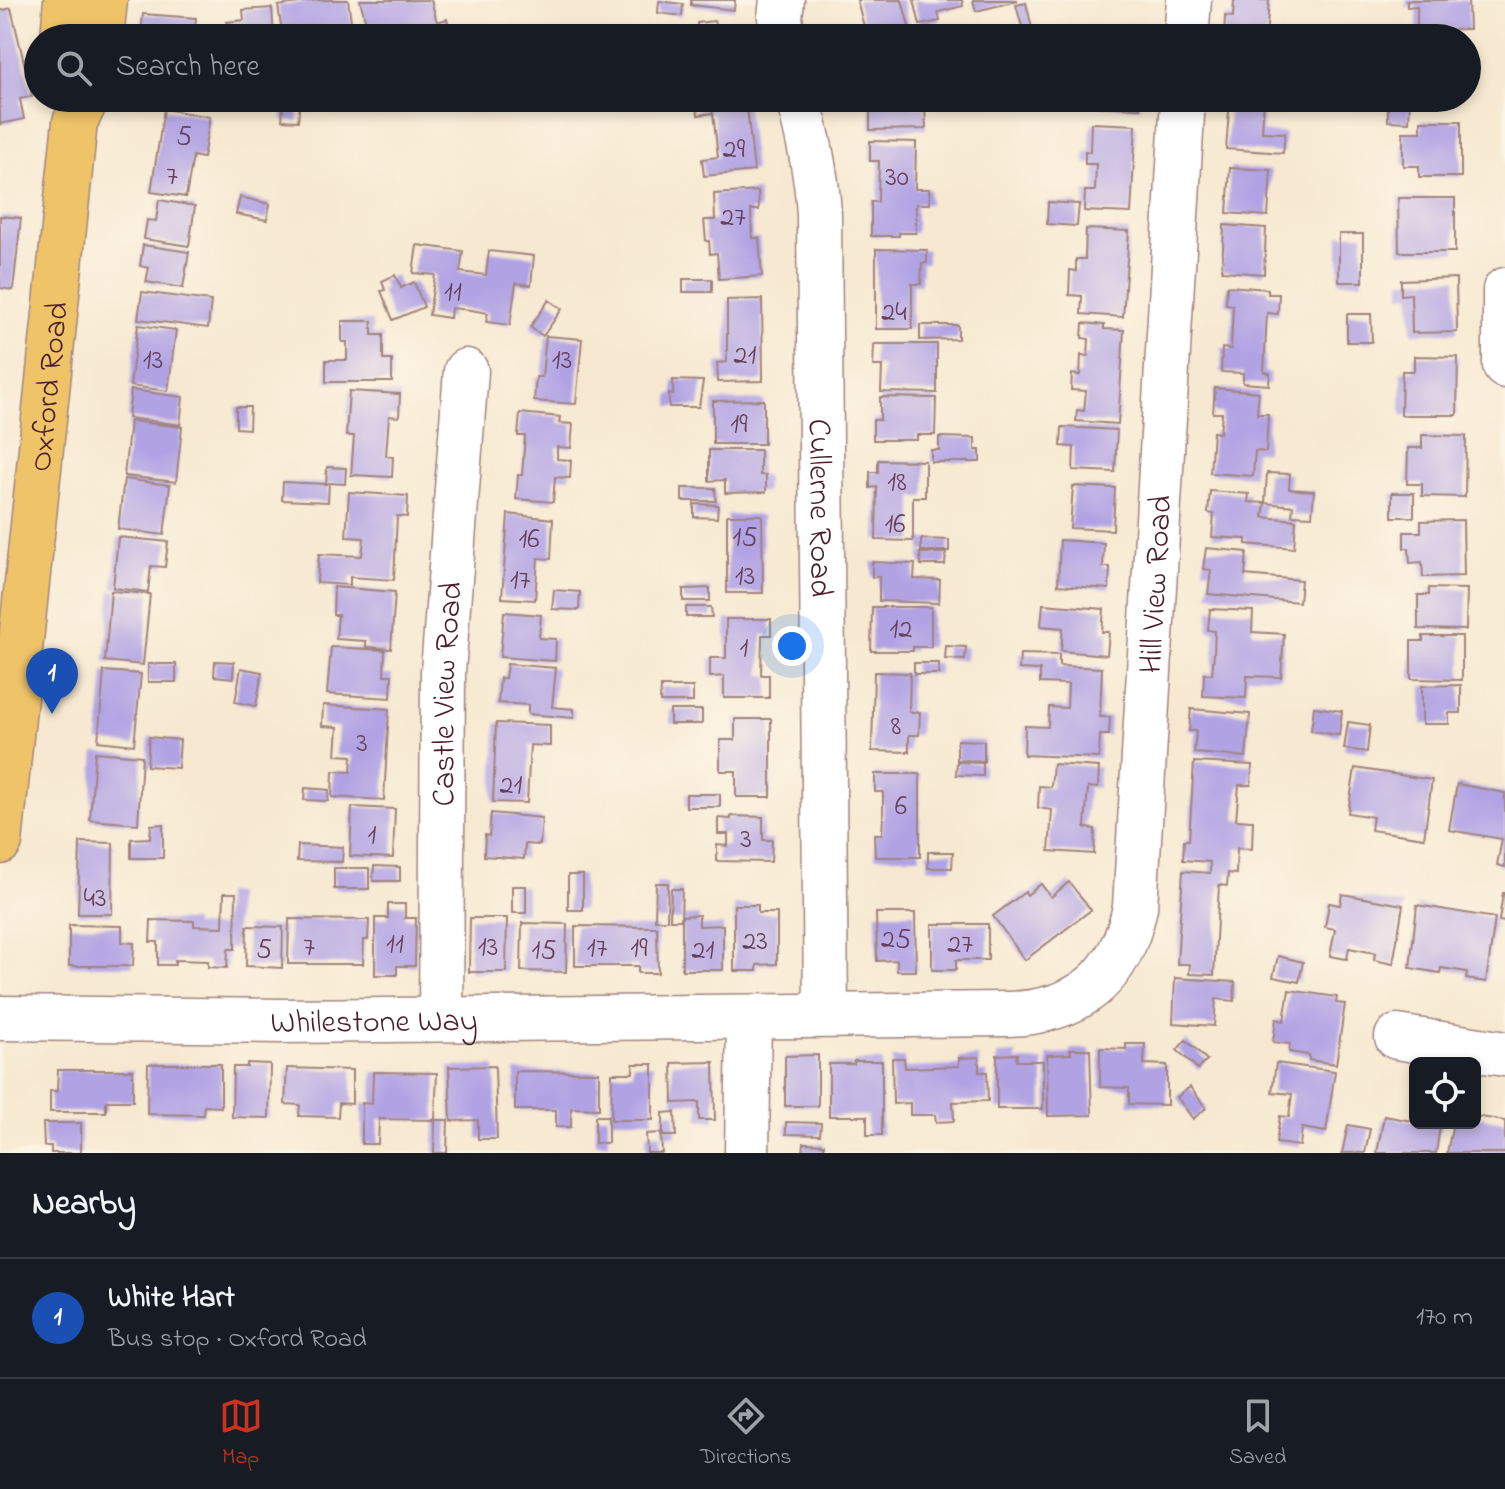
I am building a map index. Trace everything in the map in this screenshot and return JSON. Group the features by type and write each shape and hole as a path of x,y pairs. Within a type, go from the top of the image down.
{"main road":[{"path":"64,24 66,0"},
{"path":"102,24 105,0"},
{"name":"Oxford Road","path":"0,842 4,770 75,112"}],"street":[{"path":"781,24 782,0"},
{"path":"1187,24 1189,0"},
{"name":"Cullerne Road","path":"802,112 818,183 819,215 826,1015"},
{"name":"Hill View Road","path":"1028,1013 1052,1009 1074,1000 1102,978 1124,946 1135,907 1182,112"},
{"path":"1505,290 1505,366"},
{"name":"Castle View Road","path":"441,1018 444,643 466,371"},
{"name":"Whilestone Way","path":"0,1018 281,1021 1028,1013"},
{"path":"747,1153 749,1017"},
{"path":"1397,1037 1505,1054"}],"building":[{"path":"318,0 348,0 352,24 281,24 278,6"},
{"path":"360,0 431,0 437,22 447,19 448,24 366,24"},
{"path":"691,0 735,0 734,10 691,5"},
{"path":"857,0 902,0 908,24 863,24"},
{"path":"914,0 962,0 963,6 938,12 940,21 920,24"},
{"path":"973,0 1017,0 1017,1 976,11"},
{"path":"1234,0 1269,0 1267,24 1225,24 1225,16 1233,17"},
{"path":"1407,0 1468,0 1469,24 1417,24 1417,6 1407,7"},
{"path":"659,1 683,4 682,16 658,13"},
{"path":"1026,3 1031,24 1021,24 1016,5"},
{"path":"11,8 24,62 24,98 20,99 24,119 0,124 0,11"},
{"path":"272,8 273,24 227,24 244,20 243,10"},
{"path":"143,14 196,18 195,24 142,24"},
{"path":"164,112 210,117 203,158 193,156 186,197 151,192"},
{"path":"283,112 299,112 298,121 282,120"},
{"path":"698,112 748,112 754,171 704,176 702,159 718,157 713,113 698,115"},
{"path":"870,112 925,112 926,129 870,130"},
{"path":"1229,112 1263,112 1262,132 1285,133 1283,153 1226,149"},
{"path":"1388,112 1409,112 1409,122 1388,121"},
{"path":"1421,121 1461,121 1461,177 1419,177 1419,166 1403,166 1403,132 1421,132"},
{"path":"1091,123 1136,125 1131,213 1084,211 1085,191 1095,191 1096,164 1085,164 1085,151 1090,152"},
{"path":"870,141 916,142 915,189 929,189 930,204 916,204 916,233 871,236 871,202 878,202 879,161 870,161"},
{"path":"1230,168 1271,170 1268,216 1227,213"},
{"path":"758,191 759,210 751,210 752,238 759,238 762,276 719,279 717,253 710,254 704,220 715,220 714,194"},
{"path":"240,197 270,204 267,220 236,214"},
{"path":"1398,198 1455,198 1455,252 1399,252"},
{"path":"159,200 195,206 189,246 144,239 147,220 156,221"},
{"path":"1048,202 1079,204 1077,226 1047,224"},
{"path":"0,216 21,218 13,290 0,288"},
{"path":"1224,225 1266,228 1264,274 1222,271"},
{"path":"1086,229 1129,231 1123,317 1081,314 1082,296 1069,295 1070,270 1076,271 1076,259 1085,259"},
{"path":"1339,234 1363,234 1363,282 1339,282"},
{"path":"143,245 189,252 183,288 146,282 149,268 140,266"},
{"path":"417,245 463,251 460,272 486,275 489,251 534,256 531,285 516,283 510,325 486,322 488,313 471,310 451,308 450,318 429,315 435,275 413,273"},
{"path":"876,249 927,250 927,263 922,263 921,284 912,284 912,329 876,329"},
{"path":"395,275 401,288 414,282 424,307 393,320 381,291 385,290 382,281"},
{"path":"1456,278 1457,332 1412,333 1411,294 1401,295 1401,280"},
{"path":"683,279 712,279 712,292 683,292"},
{"path":"1227,286 1268,289 1268,294 1279,294 1278,314 1267,313 1264,372 1270,373 1269,385 1243,383 1243,373 1221,372 1222,348 1231,349 1233,305 1226,304"},
{"path":"142,292 211,301 208,328 138,319"},
{"path":"762,299 763,381 718,382 717,363 727,362 727,300"},
{"path":"549,300 562,309 543,336 530,327"},
{"path":"1347,314 1371,314 1372,342 1347,342"},
{"path":"342,321 372,321 372,335 383,335 383,360 392,360 392,382 326,382 326,360 347,360 347,342 342,342"},
{"path":"1083,323 1124,330 1118,424 1076,421 1077,410 1084,411 1086,391 1071,390 1072,374 1080,375 1081,355 1088,356 1089,339 1082,338"},
{"path":"138,325 176,330 168,391 130,386"},
{"path":"920,325 958,325 958,339 920,340"},
{"path":"546,336 582,339 576,404 534,401 536,377 542,377"},
{"path":"874,344 937,344 937,393 881,392 882,366 873,366"},
{"path":"1414,356 1458,357 1457,415 1401,415 1402,371 1414,371"},
{"path":"673,380 703,381 699,407 669,407"},
{"path":"1215,388 1259,392 1257,414 1268,414 1266,452 1255,451 1253,476 1210,473 1213,432 1220,433 1222,413 1213,413"},
{"path":"131,390 183,397 180,425 128,418"},
{"path":"349,391 400,394 399,417 389,416 386,456 393,457 392,477 351,475 354,436 346,436"},
{"path":"880,397 936,398 935,435 917,435 917,440 873,440 873,420 880,420"},
{"path":"764,400 764,444 713,444 713,401"},
{"path":"236,407 250,407 249,429 236,428"},
{"path":"520,413 560,417 559,423 573,424 571,448 557,447 557,459 571,460 570,478 555,477 553,502 516,499 518,475 522,475 525,436 518,436"},
{"path":"130,421 182,427 176,482 124,476"},
{"path":"1062,427 1117,430 1115,472 1073,470 1074,447 1061,446"},
{"path":"1422,435 1466,436 1465,497 1422,496 1422,484 1407,484 1408,448 1422,448"},
{"path":"939,437 975,438 975,450 980,450 980,462 931,462 931,450 939,450"},
{"path":"709,450 760,450 760,475 766,475 766,492 725,493 725,480 709,481"},
{"path":"878,460 925,461 925,497 913,497 913,541 876,540 877,487 870,488 870,472 878,472"},
{"path":"327,467 346,468 345,484 329,483 328,502 282,500 283,482 326,484"},
{"path":"1267,473 1290,474 1289,489 1314,491 1312,516 1292,515 1293,506 1265,503"},
{"path":"124,479 170,485 164,535 118,529"},
{"path":"1073,486 1115,488 1113,530 1070,528"},
{"path":"682,488 715,488 716,501 682,501"},
{"path":"1210,491 1249,494 1248,502 1265,503 1263,517 1296,520 1294,548 1246,544 1246,539 1212,537 1214,514 1208,513"},
{"path":"349,492 408,496 407,517 397,516 394,580 350,577 350,585 317,583 319,554 362,556 364,538 346,537"},
{"path":"1392,493 1414,493 1414,517 1392,517"},
{"path":"694,504 718,505 717,518 694,517"},
{"path":"508,514 553,519 551,559 538,558 535,600 502,598"},
{"path":"727,515 762,515 763,593 727,593"},
{"path":"1463,520 1464,576 1423,577 1422,562 1410,563 1409,548 1404,548 1404,532 1421,532 1421,521"},
{"path":"118,537 168,542 165,567 151,566 148,592 113,588"},
{"path":"921,539 949,540 949,551 921,551"},
{"path":"1060,540 1104,543 1103,567 1110,567 1109,589 1058,585"},
{"path":"1206,548 1247,552 1245,575 1301,580 1299,602 1208,594 1211,570 1203,569"},
{"path":"920,553 946,553 945,565 921,565"},
{"path":"872,562 915,564 914,579 940,580 939,603 879,601 879,577 872,577"},
{"path":"334,587 395,592 391,649 366,647 366,641 336,639 338,615 333,615"},
{"path":"710,588 710,601 683,601 683,589"},
{"path":"1429,588 1467,589 1466,630 1418,629 1418,595 1429,595"},
{"path":"554,590 580,592 579,610 552,609"},
{"path":"111,591 150,594 143,665 105,661"},
{"path":"1043,604 1104,609 1102,632 1109,632 1107,655 1061,651 1063,628 1041,626"},
{"path":"686,607 711,607 712,617 686,617"},
{"path":"872,607 931,607 931,647 913,647 913,651 871,651"},
{"path":"1210,609 1253,611 1252,632 1284,634 1281,677 1247,676 1246,698 1203,696 1204,674 1212,674 1214,653 1215,631 1208,630"},
{"path":"504,612 541,615 539,638 556,639 555,661 500,657"},
{"path":"726,619 771,619 771,635 762,635 761,675 769,675 769,698 724,698 724,676 710,677 710,658 726,658"},
{"path":"1423,636 1462,636 1462,680 1411,679 1411,641 1423,641"},
{"path":"946,646 966,647 965,660 945,659"},
{"path":"331,647 385,650 384,675 392,675 391,698 327,694"},
{"path":"1020,654 1059,655 1059,666 1102,668 1100,717 1110,717 1109,735 1100,735 1099,758 1024,755 1025,726 1048,727 1049,707 1067,708 1068,684 1040,683 1040,670 1019,669"},
{"path":"215,661 234,662 233,678 214,676"},
{"path":"914,663 939,663 939,674 914,674"},
{"path":"148,664 176,664 176,682 148,682"},
{"path":"507,664 556,668 552,707 574,709 574,718 528,714 528,705 498,703 500,678 505,678"},
{"path":"241,668 262,672 256,706 235,702"},
{"path":"104,671 141,674 134,745 98,741"},
{"path":"874,672 910,673 909,712 920,712 919,735 909,735 909,752 872,751"},
{"path":"1461,685 1461,713 1449,713 1449,724 1422,724 1422,686"},
{"path":"661,687 693,687 693,702 660,702"},
{"path":"323,705 389,709 384,800 332,797 333,771 351,772 352,756 336,755 338,727 322,726"},
{"path":"1314,707 1342,711 1339,735 1311,731"},
{"path":"1191,709 1250,714 1246,757 1194,753 1196,731 1189,731"},
{"path":"670,710 702,710 702,724 670,724"},
{"path":"735,719 771,719 771,797 736,797 736,771 720,771 720,740 735,740"},
{"path":"1348,722 1370,725 1367,752 1344,749"},
{"path":"496,723 550,725 550,746 530,745 527,803 493,802"},
{"path":"149,737 180,740 178,768 147,766"},
{"path":"957,740 984,741 984,761 957,760"},
{"path":"95,752 142,756 138,824 90,820"},
{"path":"957,762 983,763 983,776 956,775"},
{"path":"1194,762 1252,765 1251,785 1239,785 1236,820 1253,821 1252,849 1237,848 1236,874 1228,873 1227,886 1219,885 1214,975 1189,974 1190,964 1177,964 1183,871 1210,873 1210,862 1183,860 1184,840 1189,840"},
{"path":"1053,764 1099,767 1098,788 1088,787 1085,828 1095,829 1094,854 1049,851 1052,810 1038,808 1039,786 1051,787"},
{"path":"1355,768 1432,780 1424,838 1371,830 1373,817 1348,813"},
{"path":"875,774 920,774 920,857 875,857 874,834 882,834 883,792 875,792"},
{"path":"1457,784 1505,793 1505,867 1497,865 1502,839 1449,830"},
{"path":"305,788 329,790 328,801 304,800"},
{"path":"686,794 720,794 720,807 686,807"},
{"path":"352,807 395,809 393,858 350,856"},
{"path":"491,813 542,818 540,845 525,844 524,859 484,856"},
{"path":"731,816 763,817 763,840 772,840 771,862 717,861 717,845 728,846 728,834 718,834 718,818 731,819"},
{"path":"163,824 163,858 131,858 131,839 150,838 151,825"},
{"path":"80,842 113,843 112,914 78,914"},
{"path":"298,845 343,847 342,862 297,861"},
{"path":"928,852 953,852 952,868 928,868"},
{"path":"374,866 400,867 400,881 373,881"},
{"path":"334,868 369,868 369,889 334,889"},
{"path":"568,875 583,875 583,910 568,910"},
{"path":"1069,882 1091,910 1025,960 993,916 1041,884 1051,897"},
{"path":"656,883 668,883 667,920 655,920"},
{"path":"512,886 526,886 526,913 512,913"},
{"path":"671,889 682,889 681,920 670,920"},
{"path":"224,893 236,893 235,949 228,949 227,968 208,967 208,961 175,960 175,965 158,965 158,942 150,942 151,920 194,921 194,926 223,927"},
{"path":"1505,893 1505,922 1499,921"},
{"path":"1342,894 1403,905 1393,964 1374,960 1375,953 1349,948 1347,959 1330,956 1335,929 1325,927 1329,903 1340,905"},
{"path":"388,904 405,904 405,918 416,918 415,966 397,966 397,975 375,975 375,918 388,918"},
{"path":"734,905 758,905 758,913 777,913 777,964 757,965 757,971 734,971"},
{"path":"1417,905 1495,918 1486,982 1466,979 1467,972 1441,968 1440,973 1410,968"},
{"path":"876,913 915,913 916,971 897,971 897,960 877,961"},
{"path":"699,915 699,926 723,925 723,970 682,970 682,916"},
{"path":"470,918 507,918 506,972 469,972"},
{"path":"289,919 369,920 363,964 288,964"},
{"path":"522,923 567,924 566,972 521,971"},
{"path":"932,924 988,924 988,960 956,960 956,970 932,970"},
{"path":"69,925 122,926 122,942 134,943 133,966 69,966"},
{"path":"247,926 283,927 282,968 246,966"},
{"path":"575,926 657,927 658,973 638,973 638,966 575,966"},
{"path":"1278,956 1303,962 1299,982 1273,977"},
{"path":"1175,978 1235,982 1234,1001 1216,999 1214,1026 1173,1023"},
{"path":"1289,990 1337,997 1336,1003 1345,1004 1336,1064 1309,1060 1309,1055 1289,1052 1290,1044 1273,1042 1276,1019 1284,1021"},
{"path":"1186,1040 1207,1060 1198,1069 1177,1050"},
{"path":"1126,1044 1145,1044 1144,1064 1167,1065 1167,1105 1129,1104 1129,1088 1100,1087 1100,1048 1126,1049"},
{"path":"1070,1049 1090,1049 1092,1115 1048,1116 1047,1055 1071,1054"},
{"path":"1017,1054 1016,1061 1043,1061 1043,1109 997,1109 997,1055"},
{"path":"818,1055 818,1106 785,1106 785,1056"},
{"path":"979,1057 979,1072 987,1072 988,1101 953,1102 954,1121 936,1122 935,1115 910,1115 910,1103 893,1104 892,1058 904,1058 905,1068 959,1066 959,1058"},
{"path":"854,1061 882,1061 882,1135 867,1135 867,1116 829,1116 829,1064 854,1064"},
{"path":"714,1062 715,1120 699,1120 699,1102 673,1103 672,1063"},
{"path":"247,1063 270,1064 269,1118 232,1117 233,1067 247,1067"},
{"path":"1276,1063 1335,1071 1326,1132 1302,1128 1300,1146 1276,1143 1280,1116 1289,1117 1292,1094 1272,1092"},
{"path":"148,1064 221,1064 221,1107 204,1106 203,1115 147,1114"},
{"path":"633,1064 653,1064 653,1120 611,1120 612,1073 633,1073"},
{"path":"495,1066 497,1139 478,1139 478,1120 451,1121 449,1067"},
{"path":"287,1068 352,1070 352,1104 339,1103 338,1117 299,1116 300,1105 285,1104"},
{"path":"58,1070 133,1070 133,1101 106,1101 106,1112 50,1112 50,1091 57,1091"},
{"path":"515,1071 599,1072 599,1109 571,1108 571,1127 556,1127 556,1110 515,1110"},
{"path":"373,1072 437,1073 435,1120 379,1119 378,1144 362,1144 362,1103 372,1104"},
{"path":"1190,1087 1206,1108 1193,1119 1177,1097"},
{"path":"675,1112 676,1136 663,1136 663,1113"},
{"path":"595,1116 608,1116 608,1143 595,1143"},
{"path":"1384,1116 1409,1120 1409,1129 1440,1129 1436,1153 1377,1153"},
{"path":"1481,1117 1505,1121 1505,1153 1447,1153 1452,1129 1481,1129"},
{"path":"435,1120 448,1120 447,1153 434,1153"},
{"path":"786,1122 821,1123 820,1135 786,1134"},
{"path":"43,1123 81,1123 81,1153 51,1153 51,1146 44,1146"},
{"path":"1348,1125 1370,1129 1365,1153 1342,1153"},
{"path":"661,1133 662,1153 647,1153 646,1134"},
{"path":"804,1143 824,1144 824,1153 803,1153"}],"place":[{"name":"White Hart","path":"52,714"}]}
